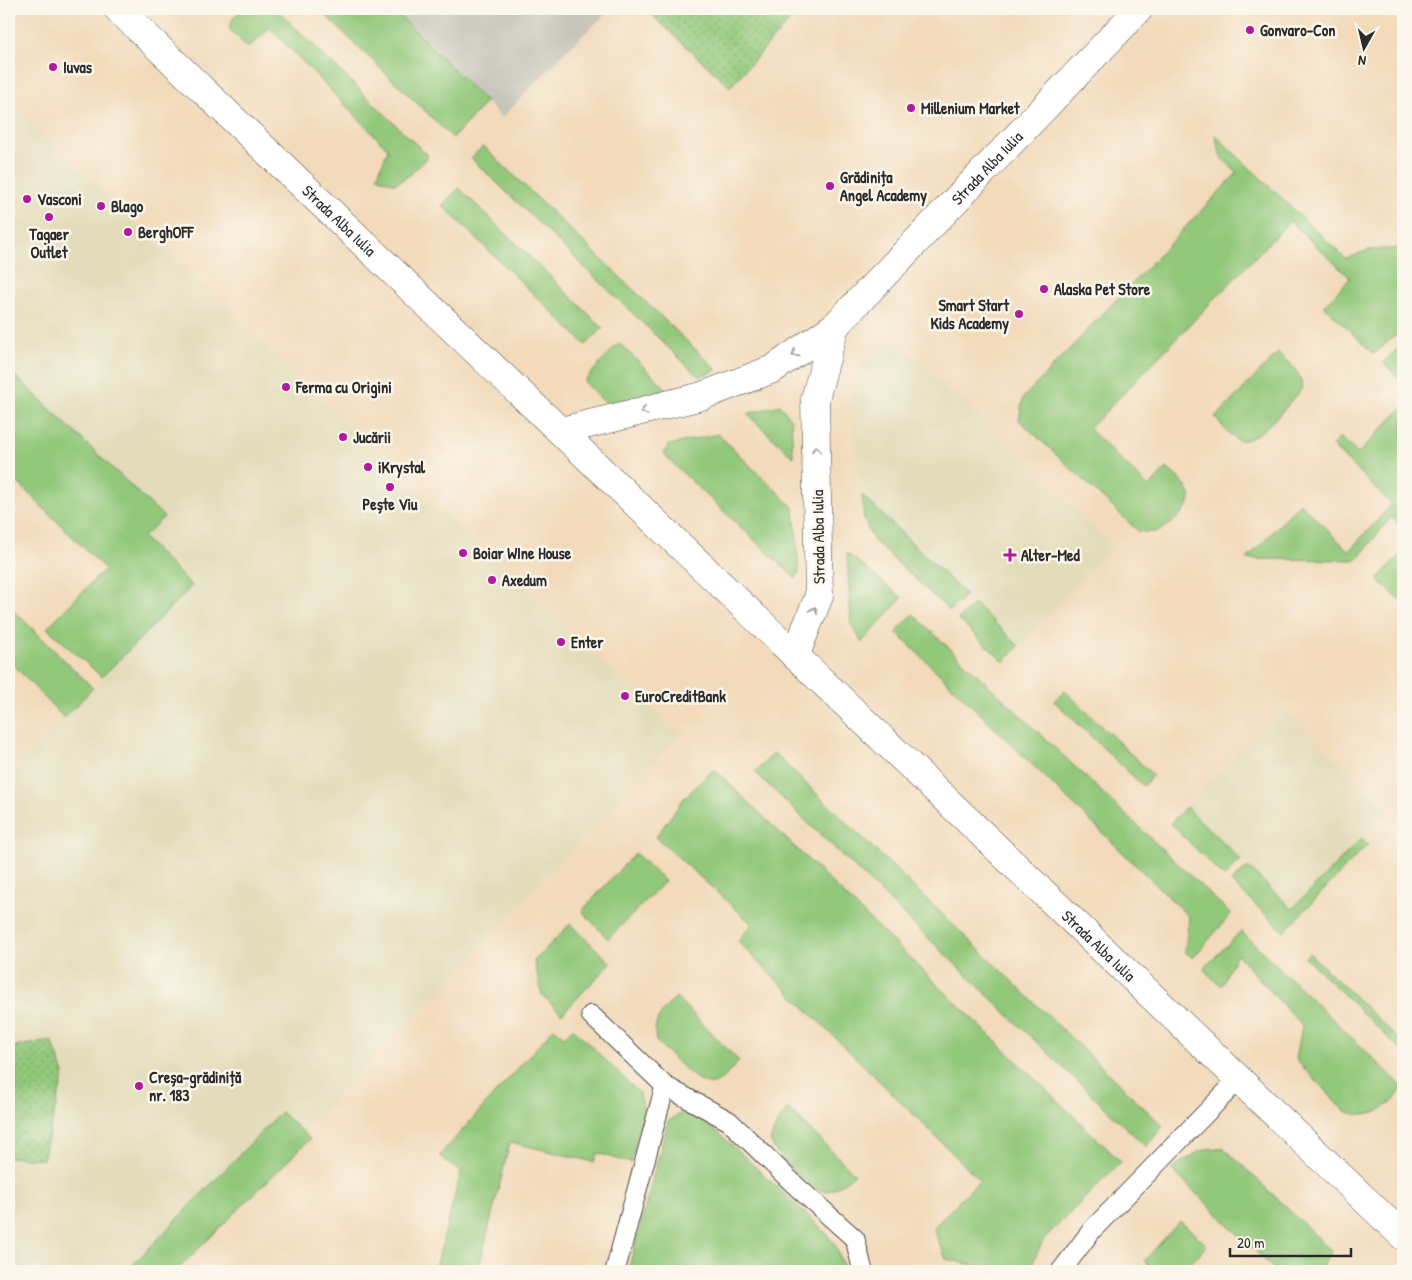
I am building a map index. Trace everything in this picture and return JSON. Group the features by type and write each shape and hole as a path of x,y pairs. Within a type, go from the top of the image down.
{"main road":[{"name":"Strada Alba Iulia","path":"118,9 1403,1236"},
{"name":"Strada Alba Iulia","path":"561,431 702,396 737,383 773,369 835,326 871,286 1139,9"},
{"name":"Strada Alba Iulia","path":"796,656 819,596 815,399 835,326"}],"lane":[{"path":"591,1015 665,1086 729,1121 855,1239 863,1271"},
{"path":"1062,1271 1092,1230 1239,1079"},
{"path":"615,1271 665,1086"}],"shaded area":[{"path":"393,9 611,9 566,51 502,118"},
{"path":"9,102 428,502 449,519 679,735 433,998 301,1133 281,1112 127,1271 9,1271 9,775 117,663 143,537 163,516 9,370"},
{"path":"889,343 902,346 1114,546 1019,646 862,495 850,396 864,363"},
{"path":"1282,708 1389,810 1292,909 1186,807"}],"green space":[{"path":"242,9 276,9 428,156 410,175 395,184 377,177 388,149 270,28 248,48 229,29 234,17"},
{"path":"319,9 393,9 486,102 453,138"},
{"path":"661,9 800,9 730,87 653,16"},
{"path":"1215,135 1346,259 1368,250 1403,248 1403,329 1374,354 1324,306 1350,278 1290,221 1089,429 1149,487 1167,468 1186,487 1190,495 1190,500 1183,512 1171,523 1154,532 1138,531 1019,420 1023,398 1237,173 1221,157"},
{"path":"483,146 717,370 699,377 471,158"},
{"path":"459,188 603,328 586,345 442,205"},
{"path":"619,343 670,392 616,404 602,400 584,381"},
{"path":"1403,344 1403,383 1383,362"},
{"path":"1278,353 1298,374 1302,384 1301,390 1263,430 1245,440 1238,440 1229,434 1215,418"},
{"path":"9,370 164,517 143,537 192,586 102,677 47,628 105,569 9,474"},
{"path":"780,405 791,420 793,457 747,414"},
{"path":"1403,407 1403,529 1391,517 1357,560 1247,559 1300,503 1349,551 1392,504 1332,446 1340,437 1358,454"},
{"path":"718,434 794,508 799,571 796,579 667,458 664,452 669,445"},
{"path":"862,495 966,595 950,611 873,540 864,519"},
{"path":"1403,552 1403,603 1377,579"},
{"path":"847,553 902,598 862,642 851,625"},
{"path":"974,603 1019,646 1004,662 958,619"},
{"path":"9,606 93,688 64,718 9,660"},
{"path":"913,614 1231,914 1193,958 1185,952 1189,917 896,632"},
{"path":"1065,691 1153,775 1143,786 1054,701"},
{"path":"774,753 1163,1126 1146,1147 755,772"},
{"path":"714,769 1121,1162 1044,1239 1034,1259 1031,1271 998,1271 946,1259 933,1228 980,1180 738,942 752,924 656,837 684,798"},
{"path":"1186,807 1241,860 1224,877 1170,823"},
{"path":"1362,838 1368,844 1284,932 1231,882 1248,867 1292,909"},
{"path":"635,853 665,881 608,939 582,911"},
{"path":"570,924 611,963 562,1014 542,995 534,961"},
{"path":"1241,931 1403,1087 1392,1101 1378,1111 1370,1113 1353,1114 1345,1111 1296,1060 1302,1026 1237,954 1221,986 1203,969"},
{"path":"1309,953 1403,1043 1403,1052 1305,957"},
{"path":"676,997 739,1061 724,1077 713,1084 707,1084 692,1075 656,1041 657,1022"},
{"path":"554,1028 565,1037 573,1028 639,1093 644,1110 631,1163 597,1153 594,1162 510,1142 478,1271 435,1271 461,1172 439,1156"},
{"path":"52,1041 64,1074 43,1159 9,1157 9,1047"},
{"path":"788,1108 855,1174 832,1190 822,1191 804,1181 795,1173 779,1155 770,1141 777,1124"},
{"path":"281,1112 310,1139 176,1271 127,1271"},
{"path":"683,1112 697,1115 709,1124 821,1228 835,1244 845,1271 628,1271 668,1121"},
{"path":"1210,1148 1225,1149 1332,1251 1320,1271 1276,1271 1171,1169 1198,1152"},
{"path":"1180,1221 1207,1245 1184,1271 1156,1271 1144,1261"}],"place":[{"name":"Gonvaro-Con","path":"1250,30"},
{"name":"Iuvas","path":"53,67"},
{"name":"Millenium Market","path":"911,108"},
{"name":"Grădinița Angel Academy","path":"830,186"},
{"name":"Vasconi","path":"27,199"},
{"name":"Blago","path":"101,206"},
{"name":"Tagaer Outlet","path":"49,217"},
{"name":"BerghOFF","path":"128,232"},
{"name":"Alaska Pet Store","path":"1044,289"},
{"name":"Smart Start Kids Academy","path":"1019,314"},
{"name":"Ferma cu Origini","path":"286,387"},
{"name":"Jucării","path":"343,437"},
{"name":"iKrystal","path":"368,467"},
{"name":"Pește Viu","path":"390,487"},
{"name":"Boiar WIne House","path":"463,553"},
{"name":"Alter-Med","path":"1010,555"},
{"name":"Axedum","path":"492,580"},
{"name":"Enter","path":"561,642"},
{"name":"EuroCreditBank","path":"625,696"},
{"name":"Creșa-grădiniță nr. 183","path":"139,1086"}]}
